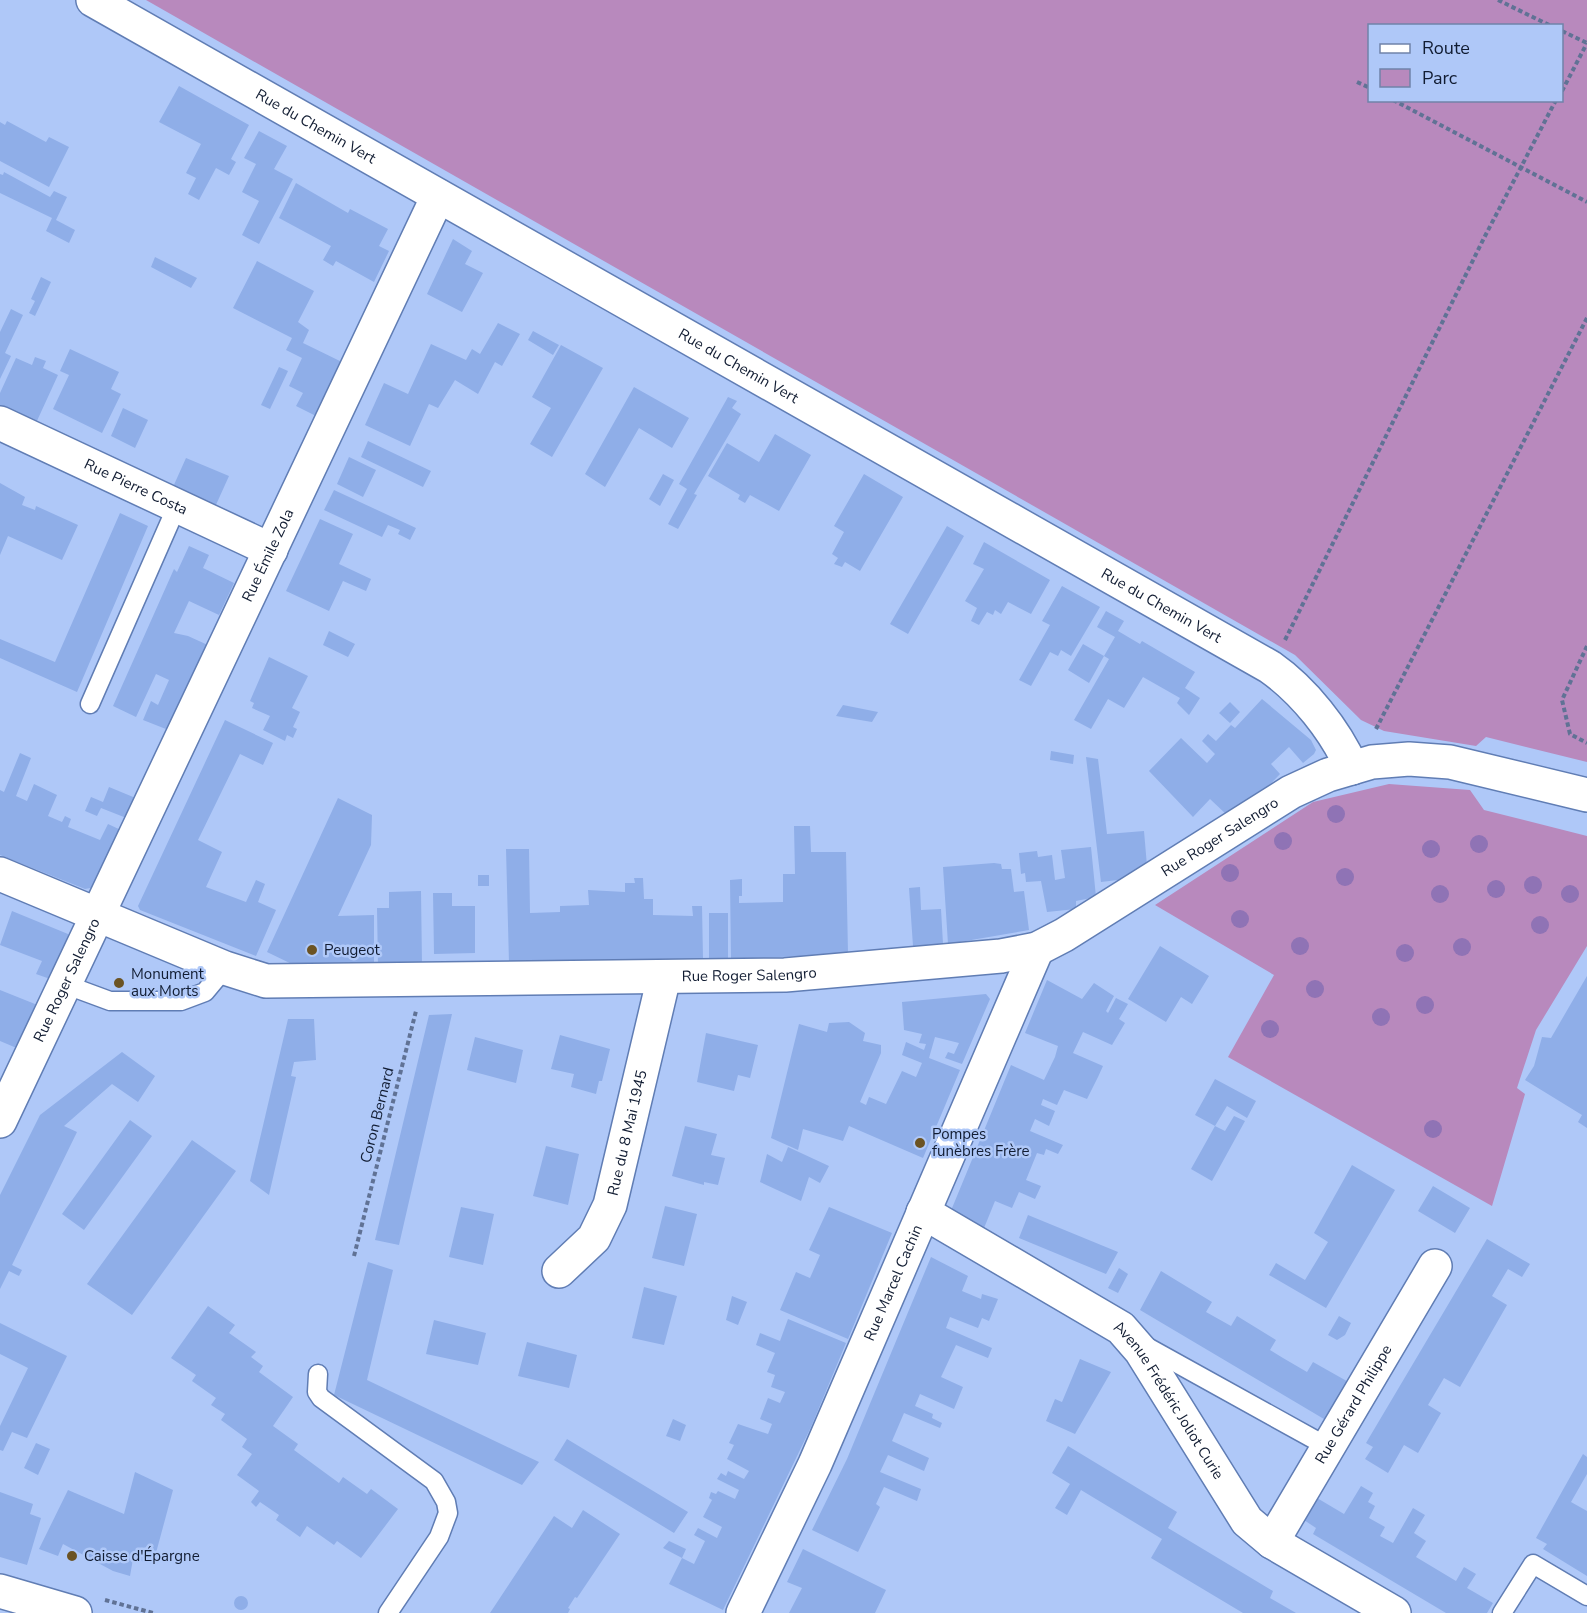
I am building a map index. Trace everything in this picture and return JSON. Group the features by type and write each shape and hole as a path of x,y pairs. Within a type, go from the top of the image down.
{"street":[{"name":"Rue du Chemin Vert","path":"93,0 1270,667 1294,686 1331,731 1352,768"},
{"name":"Rue Émile Zola","path":"97,914 438,196"},
{"name":"Rue Pierre Costa","path":"0,423 271,550"},
{"name":"Rue Roger Salengro","path":"0,1121 97,914 225,968 266,981 424,981 814,973 951,961 1037,949 1085,922 1291,792 1372,762 1409,759 1450,762 1587,795"},
{"path":"0,874 97,914"},
{"name":"Rue Marcel Cachin","path":"743,1613 815,1464 1037,949"},
{"name":"Rue du 8 Mai 1945","path":"559,1271 584,1250 594,1238 610,1205 664,977"},
{"name":"Avenue Frédéric Joliot Curie","path":"923,1212 1107,1319 1133,1339 1247,1521 1272,1542 1394,1613"},
{"name":"Rue Gérard Philippe","path":"1272,1542 1435,1266"},
{"path":"0,1591 75,1613"}],"lane":[{"path":"90,704 177,506"},
{"path":"64,984 110,1001 181,1001 205,992 225,968"},
{"path":"1133,1339 1328,1447"},
{"path":"318,1374 317,1392 321,1398 434,1480 446,1502 448,1513 442,1531 388,1613"},
{"path":"1502,1613 1533,1564 1587,1596"}],"path":[{"path":"1498,0 1547,24"},
{"path":"1563,31 1587,43 1563,89"},
{"path":"1357,82 1368,87"},
{"path":"1397,102 1587,202"},
{"path":"1270,667 1520,167 1555,102"},
{"path":"1352,768 1379,724 1587,318"},
{"path":"1587,646 1562,700 1570,734 1587,743"},
{"name":"Coron Bernard","path":"354,1256 424,981"}],"green space":[{"path":"146,0 1587,0 1587,762 1486,737 1476,746 1384,731 1361,720 1295,655"},
{"path":"1389,784 1470,790 1484,810 1587,836 1587,946 1536,1030 1517,1088 1525,1094 1492,1206 1228,1057 1274,975 1155,905 1313,802"}],"building":[{"path":"179,86 249,125 231,159 236,162 229,175 216,168 199,200 188,194 196,178 186,173 201,144 159,122"},
{"path":"7,121 46,142 49,137 69,147 49,187 0,161 0,122 5,125"},
{"path":"259,131 287,146 274,169 293,179 259,244 242,235 259,201 242,192 256,164 244,158"},
{"path":"4,172 50,197 54,191 67,197 56,220 75,230 69,243 46,231 52,218 0,193 0,174 3,175"},
{"path":"296,183 348,213 350,209 388,229 379,246 389,251 374,282 336,261 333,266 323,260 331,246 279,218"},
{"path":"453,239 472,251 465,264 483,273 462,312 427,294"},
{"path":"155,257 197,278 191,288 151,267"},
{"path":"257,261 314,291 298,322 309,330 303,343 344,363 318,417 296,406 303,393 289,386 302,358 286,350 292,338 233,308"},
{"path":"41,277 51,282 35,316 29,313 35,301 31,299"},
{"path":"11,309 23,315 5,353 11,356 0,379 0,332"},
{"path":"498,323 520,334 502,366 495,362 478,394 455,380 438,408 429,404 410,446 365,425 384,383 408,394 431,344 466,360 472,349 480,354"},
{"path":"533,331 559,345 553,355 528,340"},
{"path":"561,345 603,368 552,457 530,444 551,408 532,397"},
{"path":"70,349 119,372 111,389 121,394 102,433 53,409 69,375 60,371"},
{"path":"35,357 46,361 43,368 58,375 36,423 0,406 0,393 16,358 32,365"},
{"path":"279,367 288,371 270,409 261,405"},
{"path":"634,387 689,418 672,448 639,428 605,487 585,474"},
{"path":"728,397 737,401 732,408 741,414 694,494 697,495 678,529 668,524 687,489 679,484"},
{"path":"123,408 148,420 135,448 111,436"},
{"path":"775,434 811,455 779,511 750,495 745,503 738,499 740,495 708,476 727,443 759,462"},
{"path":"368,441 431,471 423,487 361,457"},
{"path":"349,457 376,470 363,497 337,484"},
{"path":"186,458 229,476 215,507 173,487"},
{"path":"663,474 674,480 660,506 649,499"},
{"path":"864,474 903,497 860,571 845,562 842,567 834,564 838,558 832,554 844,532 834,526"},
{"path":"0,483 25,497 22,505 35,510 36,506 78,525 62,560 8,536 0,555"},
{"path":"334,490 416,528 410,540 398,534 400,530 388,525 382,537 324,510"},
{"path":"120,513 148,526 77,692 0,658 0,639 55,662"},
{"path":"320,519 353,534 339,564 371,579 366,591 343,581 329,611 286,591"},
{"path":"947,526 964,536 908,634 890,624"},
{"path":"984,542 1050,580 1031,614 1008,602 1001,614 995,610 993,615 987,612 979,625 971,621 977,608 965,601 984,569 973,564"},
{"path":"189,546 209,555 203,568 234,583 219,615 189,601 174,633 188,636 210,646 171,731 143,720 151,701 158,705 169,680 156,674 136,717 113,706 174,569 177,572"},
{"path":"1062,586 1100,607 1071,656 1061,650 1058,656 1050,652 1031,686 1019,680 1050,625 1042,621"},
{"path":"1106,611 1124,621 1118,631 1140,644 1142,641 1195,672 1185,688 1200,698 1189,715 1177,703 1180,698 1143,677 1124,708 1108,699 1091,729 1074,720 1109,659 1104,656 1115,637 1097,627"},
{"path":"329,631 355,644 348,657 323,645"},
{"path":"1083,644 1104,656 1089,683 1068,670"},
{"path":"269,657 308,676 292,708 300,712 293,727 297,729 293,738 287,735 285,741 263,730 270,716 252,708 254,703 250,701"},
{"path":"1262,699 1311,740 1316,750 1314,754 1303,763 1289,747 1271,764 1280,774 1256,799 1228,816 1210,799 1193,817 1149,771 1181,738 1207,763 1215,754 1202,741 1208,734 1216,741 1231,725 1235,728"},
{"path":"1230,702 1240,712 1230,723 1219,713"},
{"path":"843,705 878,712 872,722 836,716"},
{"path":"225,720 273,743 263,765 240,754 198,840 222,852 206,887 246,902 256,880 265,884 258,902 276,910 256,956 140,910 138,906"},
{"path":"1051,751 1074,755 1073,764 1050,760"},
{"path":"20,753 31,758 16,796 27,801 34,784 57,795 48,816 62,822 65,816 71,819 68,827 100,840 108,824 123,831 96,887 85,889 0,855 0,790 4,792"},
{"path":"1086,757 1098,759 1107,834 1144,831 1147,866 1126,879 1101,882"},
{"path":"109,787 138,799 129,819 101,808 97,816 85,811 91,797 103,802"},
{"path":"338,798 372,815 371,845 338,916 374,915 374,966 298,967 267,952"},
{"path":"794,826 810,826 811,852 846,852 848,954 731,959 730,880 742,879 742,896 739,896 739,903 783,902 783,874 795,874"},
{"path":"1091,847 1096,897 1076,901 1076,909 1047,912 1041,881 1026,882 1025,873 1021,874 1019,853 1037,851 1038,857 1052,855 1055,880 1065,878 1061,850"},
{"path":"506,849 529,849 530,913 560,912 560,906 589,905 588,890 625,892 625,883 635,883 634,878 643,878 644,899 653,899 653,915 693,916 692,906 702,906 703,959 509,963"},
{"path":"1001,864 1002,869 1011,869 1014,892 1024,891 1029,930 948,944 943,867"},
{"path":"478,875 489,875 489,886 478,886"},
{"path":"920,887 921,910 941,909 943,944 913,946 909,888"},
{"path":"421,891 422,965 378,966 377,908 389,908 389,892"},
{"path":"433,893 452,893 452,906 475,906 475,953 434,954"},
{"path":"12,911 68,934 70,938 53,980 36,974 42,961 0,945"},
{"path":"709,913 728,913 728,959 709,959"},
{"path":"1160,946 1209,976 1192,1004 1181,997 1166,1022 1128,999"},
{"path":"1587,976 1587,1128 1578,1122 1582,1115 1525,1080 1534,1066 1542,1037 1551,1038"},
{"path":"1047,980 1082,999 1094,983 1114,996 1106,1011 1108,1013 1116,998 1128,1004 1119,1019 1125,1023 1112,1045 1083,1032 1073,1053 1103,1066 1087,1099 1064,1090 1057,1105 1043,1099 1041,1105 1055,1111 1049,1126 1035,1119 1030,1131 1063,1145 1058,1154 1046,1149 1044,1155 1037,1153 1026,1180 1041,1186 1035,1199 1019,1192 1012,1208 995,1201 982,1233 950,1213 1011,1065 1044,1080 1055,1057 1058,1046 1025,1033"},
{"path":"0,990 40,1006 19,1049 0,1041"},
{"path":"986,994 990,999 962,1064 945,1058 948,1052 954,1054 959,1043 935,1037 929,1058 960,1070 923,1158 849,1126 843,1141 803,1129 798,1150 771,1138 799,1024 827,1032 829,1023 849,1022 865,1033 863,1041 881,1045 881,1053 860,1102 866,1105 869,1097 886,1104 902,1071 916,1077 922,1063 902,1055 906,1042 924,1050 926,1044 919,1043 922,1034 904,1030 902,1002"},
{"path":"452,1014 399,1245 375,1240 429,1015"},
{"path":"288,1019 314,1019 316,1060 294,1062 291,1076 296,1077 269,1195 250,1181"},
{"path":"706,1033 758,1045 750,1078 738,1075 734,1091 697,1082"},
{"path":"560,1035 610,1049 602,1081 599,1081 596,1094 571,1087 574,1074 551,1069"},
{"path":"475,1037 523,1050 516,1083 467,1070"},
{"path":"122,1052 155,1076 138,1102 112,1084 64,1126 77,1132 12,1265 22,1270 19,1276 9,1271 0,1289 0,1195 40,1115"},
{"path":"1215,1079 1256,1101 1247,1118 1227,1106 1215,1126 1195,1115"},
{"path":"1234,1116 1245,1121 1212,1181 1191,1169 1215,1126 1225,1131"},
{"path":"130,1120 152,1136 84,1230 62,1214"},
{"path":"685,1126 717,1134 711,1155 725,1158 718,1185 704,1182 704,1185 672,1176"},
{"path":"192,1140 236,1171 132,1315 87,1284"},
{"path":"546,1146 579,1154 568,1205 533,1196"},
{"path":"788,1147 829,1166 820,1183 809,1177 801,1201 760,1182 767,1154 782,1162"},
{"path":"1352,1165 1395,1190 1326,1308 1269,1275 1276,1263 1305,1280 1328,1242 1314,1233"},
{"path":"1433,1186 1470,1208 1455,1233 1418,1211"},
{"path":"665,1206 697,1214 684,1266 652,1258"},
{"path":"461,1207 494,1214 483,1265 449,1257"},
{"path":"829,1207 892,1233 848,1339 780,1310 796,1272 810,1278 820,1255 809,1250"},
{"path":"1028,1215 1118,1252 1106,1274 1019,1238"},
{"path":"1487,1239 1530,1264 1522,1277 1508,1269 1492,1296 1507,1305 1460,1387 1444,1378 1428,1405 1441,1413 1418,1453 1404,1445 1388,1473 1365,1459 1373,1447 1366,1443"},
{"path":"931,1257 968,1276 962,1291 981,1299 982,1294 998,1299 989,1321 982,1318 978,1328 950,1317 946,1328 992,1348 988,1358 956,1345 941,1377 963,1387 954,1409 920,1394 915,1406 933,1414 932,1418 942,1423 940,1428 904,1413 892,1441 929,1458 924,1471 888,1455 880,1472 921,1489 917,1501 884,1487 876,1504 880,1507 858,1552 812,1530 847,1459"},
{"path":"368,1262 393,1270 367,1380 539,1462 522,1485 334,1395"},
{"path":"1119,1268 1128,1274 1118,1293 1108,1288"},
{"path":"1161,1271 1212,1302 1206,1312 1231,1326 1237,1316 1276,1340 1270,1350 1283,1358 1307,1372 1313,1362 1352,1384 1329,1422 1140,1310"},
{"path":"644,1287 677,1296 664,1345 632,1338"},
{"path":"732,1296 747,1302 738,1325 726,1320"},
{"path":"208,1306 235,1325 229,1333 256,1352 251,1357 263,1366 259,1372 293,1397 273,1426 298,1444 294,1450 339,1483 343,1477 367,1494 371,1489 398,1509 361,1558 337,1541 334,1545 307,1526 300,1537 276,1520 279,1515 260,1502 256,1507 251,1502 259,1491 237,1475 252,1454 242,1447 247,1439 221,1420 225,1414 211,1405 216,1398 192,1381 196,1375 171,1358"},
{"path":"1339,1316 1351,1323 1345,1335 1337,1340 1328,1335"},
{"path":"788,1319 846,1343 811,1427 723,1610 669,1584 682,1558 694,1564 705,1541 694,1535 698,1528 717,1538 722,1527 703,1517 712,1500 709,1498 711,1492 716,1494 718,1491 735,1499 739,1490 717,1479 721,1473 726,1476 728,1471 744,1479 749,1471 727,1459 734,1445 729,1443 738,1424 768,1434 772,1424 760,1419 768,1398 780,1403 785,1392 771,1387 775,1375 767,1372 775,1353 756,1345 760,1333 780,1341"},
{"path":"434,1320 486,1333 478,1365 426,1354"},
{"path":"0,1323 67,1356 27,1438 12,1432 3,1451 0,1450 0,1426 28,1368 0,1354"},
{"path":"527,1342 577,1355 569,1388 518,1376"},
{"path":"1080,1359 1111,1372 1075,1434 1046,1421 1055,1399 1062,1402"},
{"path":"673,1419 686,1425 680,1441 666,1436"},
{"path":"567,1439 688,1512 674,1533 554,1460"},
{"path":"36,1443 50,1449 38,1475 24,1468"},
{"path":"1068,1446 1177,1512 1168,1528 1273,1591 1270,1598 1296,1613 1243,1613 1151,1558 1162,1539 1081,1490 1067,1515 1055,1508 1070,1484 1052,1473"},
{"path":"1583,1454 1587,1457 1587,1474 1571,1502 1587,1511 1587,1576 1543,1549 1547,1544 1536,1538"},
{"path":"135,1472 173,1490 153,1564 133,1559 130,1576 113,1571 63,1544 58,1556 39,1549 68,1490 124,1514"},
{"path":"1361,1486 1373,1493 1368,1502 1375,1506 1369,1518 1385,1527 1380,1536 1393,1543 1413,1508 1425,1515 1414,1533 1426,1541 1416,1557 1456,1581 1464,1567 1476,1574 1467,1588 1493,1603 1487,1613 1446,1613 1313,1534 1316,1528 1304,1520 1317,1498 1344,1514"},
{"path":"0,1492 33,1504 30,1514 41,1518 27,1565 0,1557"},
{"path":"583,1510 620,1534 577,1598 575,1597 568,1608 570,1609 568,1613 490,1613 554,1516 572,1528"},
{"path":"669,1541 686,1549 682,1558 663,1548"},
{"path":"803,1549 886,1590 875,1613 789,1613 802,1588 787,1582"},
{"path":"241,1596 246,1598 248,1603 246,1608 241,1610 236,1608 234,1603 236,1598"}],"place":[{"name":"Peugeot","path":"312,950"},
{"name":"Monument aux Morts","path":"119,983"},
{"name":"Pompes funèbres Frère","path":"920,1143"},
{"name":"Caisse d'Épargne","path":"72,1556"}]}
